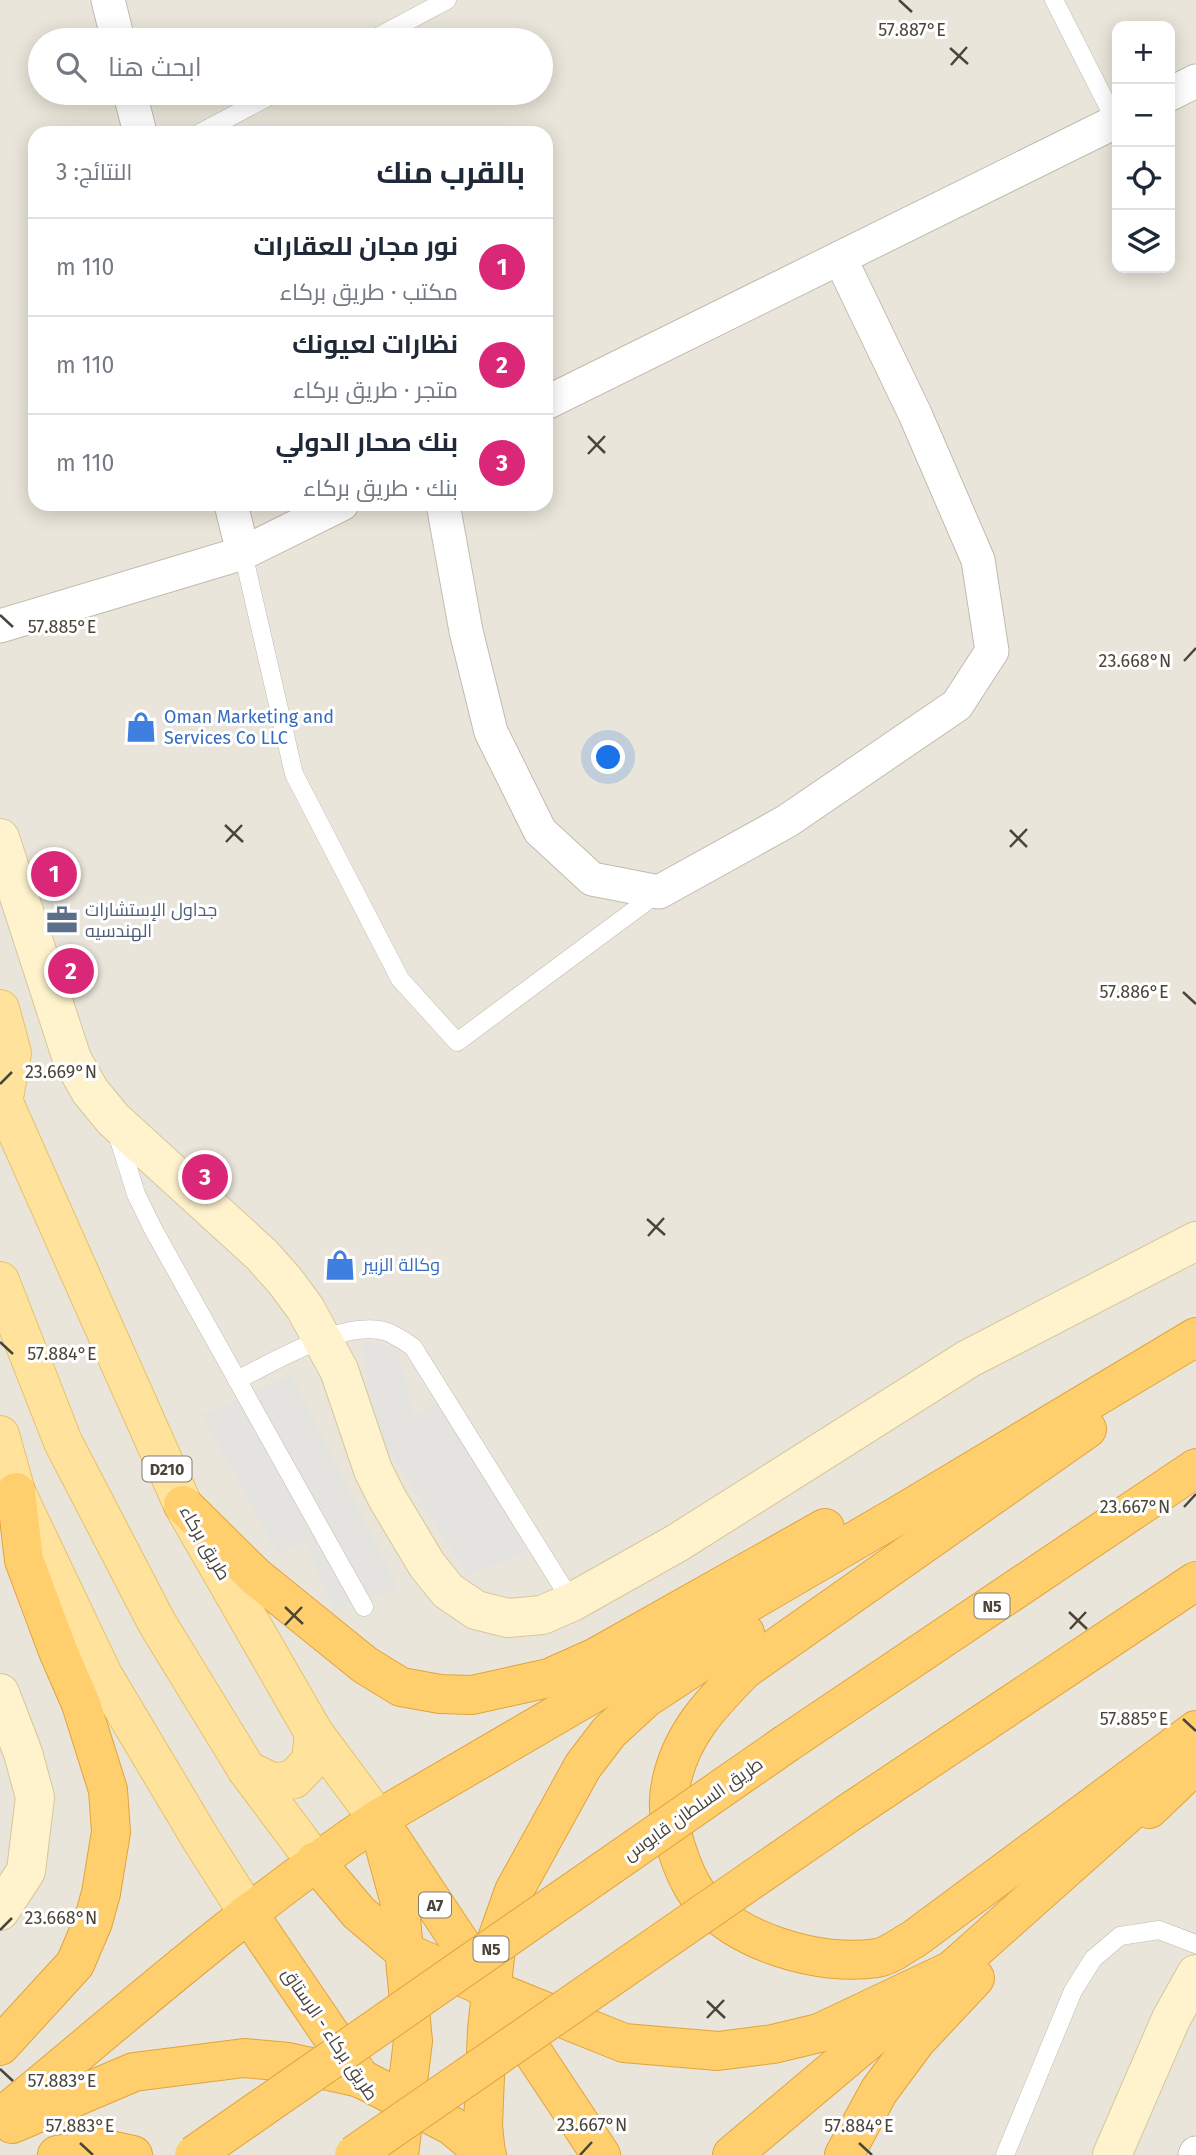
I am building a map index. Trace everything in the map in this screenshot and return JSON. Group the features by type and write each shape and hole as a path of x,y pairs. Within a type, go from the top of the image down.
{"highway":[{"path":"0,2118 248,1913 315,1861 378,1819 899,1516 1196,1337"},
{"path":"183,1505 255,1576 365,1665 401,1687 440,1694 472,1695 549,1678 596,1657 1050,1402 1163,1355"},
{"path":"1163,1355 1134,1396 744,1670 706,1709 683,1746 671,1781 668,1823 681,1864 699,1895 721,1916 753,1938 793,1951 840,1961 880,1957 915,1939 1196,1730"},
{"name":"طريق السلطان قابوس","path":"194,2155 788,1743 1196,1468"},
{"path":"0,2046 75,1964 93,1922 101,1893 111,1832 108,1790 82,1703 58,1651 23,1560 16,1492"},
{"path":"487,2155 483,2125 487,2029 497,1940 514,1891 583,1766 609,1732 646,1698 845,1566 899,1516"},
{"path":"354,2155 850,1812 1196,1581"},
{"path":"732,2155 952,1970 1196,1753"},
{"path":"844,2155 879,2091 916,2041 999,1952 1196,1764"},
{"path":"378,1819 399,1899 413,2041 405,2137"},
{"name":"A7","path":"378,1819 601,2155"},
{"path":"315,1861 359,1913 405,1952 624,2043 718,2051 773,2044 819,2032 952,1970"},
{"name":"طريق بركاء - الرستاق","path":"248,1913 360,2078"},
{"path":"0,2129 134,2072 244,2057 360,2078 405,2137"},
{"path":"405,2137 452,2126 487,2155"},
{"path":"57,2155 101,2148 133,2155"}],"main road":[{"path":"0,1009 12,1053 1,1099"},
{"name":"طريق بركاء","path":"1,1099 183,1505 314,1733 378,1819"},
{"path":"0,1281 63,1442 157,1623 247,1770 315,1861"},
{"path":"0,1435 16,1492 103,1675 248,1913"},
{"path":"247,1770 274,1783 294,1779 311,1761 314,1733"}],"street":[{"path":"108,0 115,28"},
{"path":"1175,92 1196,81"},
{"path":"134,105 138,126"},
{"path":"553,400 1112,123"},
{"path":"444,511 466,631 491,732 540,831 592,879 659,892 787,821 957,705 992,651 978,561 915,414 840,258"},
{"path":"233,511 243,553"},
{"path":"0,626 243,553 328,511"},
{"path":"0,838 72,1059 90,1091 113,1119 262,1255 285,1281 339,1370 365,1450 383,1489 427,1564 448,1591 476,1610 508,1618 542,1615 572,1602 677,1543 968,1359 1196,1241"},
{"path":"0,1693 11,1755 35,1797 26,1871 0,1911"},
{"path":"1112,2155 1171,2020 1196,1974"}],"lane":[{"path":"394,28 447,0"},
{"path":"1054,0 1112,111"},
{"path":"213,126 252,105"},
{"path":"243,553 294,774 400,979 457,1042 659,892"},
{"path":"113,1119 123,1157 142,1206 364,1607"},
{"path":"237,1380 322,1338 359,1330 388,1332 414,1347 572,1602"},
{"path":"1005,2155 1073,1991 1093,1959 1120,1936 1159,1930 1196,1944"}],"shaded area":[{"path":"0,0 1196,0 1196,2155 0,2155"},
{"path":"361,1341 397,1347 414,1415 438,1402 528,1552 468,1576 388,1449 374,1417"},
{"path":"291,1375 398,1588 334,1611 305,1542 278,1554 202,1415"}],"place":[{"name":"Oman Marketing and Services Co LLC","path":"141,727"},
{"name":"نور مجان للعقارات","path":"54,874"},
{"name":"جداول الإستشارات الهندسيه","path":"62,920"},
{"name":"نظارات لعيونك","path":"71,971"},
{"name":"بنك صحار الدولي","path":"205,1177"},
{"name":"وكالة الزبير","path":"340,1265"}]}
